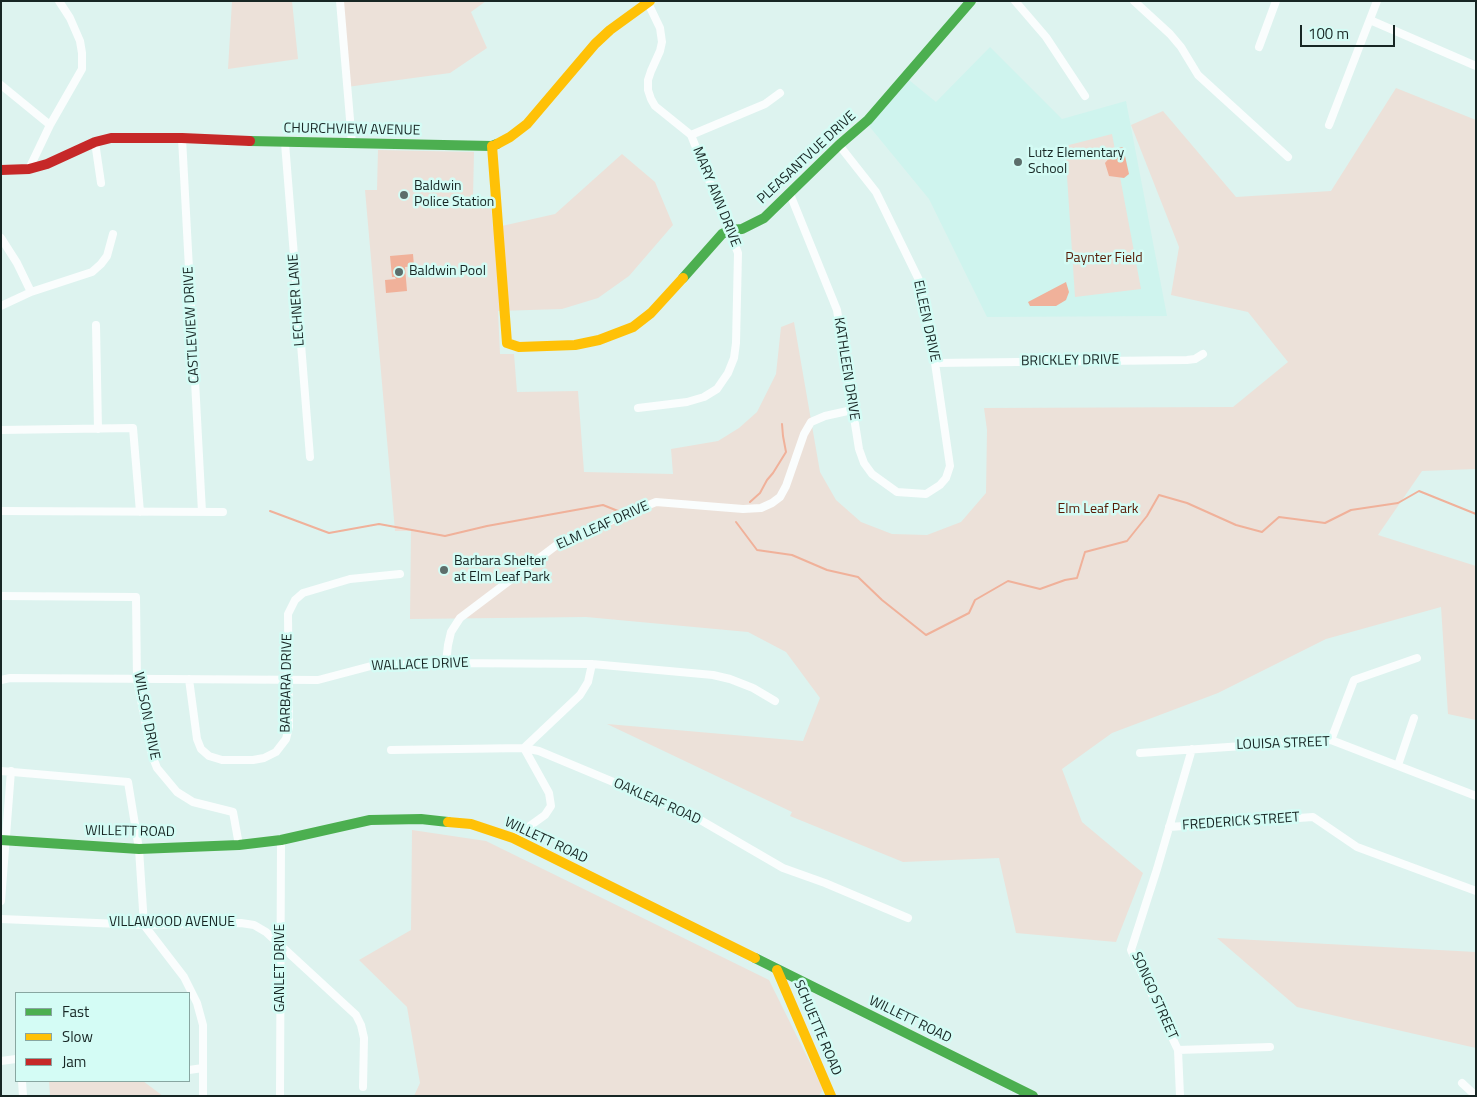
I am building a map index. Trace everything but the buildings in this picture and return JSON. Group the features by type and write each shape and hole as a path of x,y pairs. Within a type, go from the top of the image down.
{"street":[{"path":"29,168 50,125 82,69 80,41 70,18 59,1"},
{"path":"340,1 352,143"},
{"name":"PLEASANTVUE DRIVE","path":"492,146 507,343 519,347 575,345 599,340 633,327 651,313 722,234 730,230 742,230 764,218 839,145 868,120 971,1"},
{"path":"1015,1 1046,37 1085,96"},
{"path":"1134,1 1170,34 1198,75 1288,157"},
{"path":"1258,47 1276,1"},
{"path":"1328,124 1377,1"},
{"name":"CHURCHVIEW AVENUE","path":"1,170 29,168 47,164 95,142 111,138 492,146 510,138 527,124 595,44 610,30 649,2"},
{"name":"MARY ANN DRIVE","path":"638,408 687,402 717,389 728,373 734,358 736,344 738,253 691,136 655,106 648,90 651,71 662,42 660,28 649,2"},
{"path":"1370,20 1476,66"},
{"path":"1,85 50,125"},
{"path":"691,136 765,104 780,93"},
{"name":"CASTLEVIEW DRIVE","path":"182,138 202,512"},
{"path":"95,142 101,183"},
{"name":"LECHNER LANE","path":"285,143 310,457"},
{"name":"EILEEN DRIVE","path":"839,145 876,192 920,282 935,363 950,466 946,478 940,485"},
{"name":"KATHLEEN DRIVE","path":"790,194 837,310 852,410 859,449 864,463 872,474 896,492 926,494 940,485"},
{"path":"1,306 31,292 92,272 107,256 113,234"},
{"path":"1,238 17,263 31,292"},
{"path":"96,325 98,429"},
{"name":"BRICKLEY DRIVE","path":"935,363 1187,360 1195,359 1203,354"},
{"name":"ELM LEAF DRIVE","path":"446,663 451,632 460,618 562,541 656,502 762,508 780,497 786,486 804,434 811,422 825,416 852,410"},
{"path":"1,430 132,428 140,512"},
{"path":"1,511 223,512"},
{"name":"BARBARA DRIVE","path":"190,679 197,739 202,749 209,756 222,760 253,760 264,758 276,752 286,739 288,727 288,614 295,600 303,592 350,579 400,574"},
{"name":"WILSON DRIVE","path":"1,596 136,597 137,680 152,755 157,768 177,792 193,802 233,812 239,845"},
{"path":"1331,740 1354,680 1417,658"},
{"name":"WALLACE DRIVE","path":"1,680 10,678 137,680 242,678 318,680 371,666 446,663 592,664 713,675 730,679 775,700"},
{"path":"513,838 545,815 551,806 549,793 524,748 580,696 588,682 592,664"},
{"path":"1398,765 1414,718"},
{"name":"LOUISA STREET","path":"1140,753 1331,740 1476,796"},
{"name":"OAKLEAF ROAD","path":"391,750 524,748 539,751 690,814 783,868 825,883 908,918"},
{"name":"SONGO STREET","path":"1180,1096 1178,1050 1131,950 1192,748"},
{"path":"1,771 128,782 139,849 144,925 184,977 196,1003 203,1025 203,1096"},
{"path":"1,901 10,771"},
{"name":"FREDERICK STREET","path":"1169,827 1313,817 1357,847 1476,891"},
{"name":"WILLETT ROAD","path":"4,840 139,849 239,845 281,840 370,820 421,819 472,824 513,838 1033,1096"},
{"name":"GANLET DRIVE","path":"280,1096 281,840"},
{"name":"VILLAWOOD AVENUE","path":"1,919 144,925 241,923 254,925 266,932 281,945 356,1015 364,1038 362,1087"},
{"name":"SCHUETTE ROAD","path":"777,970 831,1096"},
{"path":"1178,1050 1270,1047"},
{"path":"1,1061 15,1060"},
{"path":"190,1070 203,1068"},
{"path":"22,1082 23,1096"},
{"path":"1462,1083 1476,1096"}],"shaded area":[{"name":"Lutz Elementary School","path":"990,47 1062,119 1126,101 1167,316 987,317 929,199 869,126 909,80 936,102"},
{"path":"1123,147 1129,174 1124,178 1109,176 1105,163 1118,148"},
{"name":"Baldwin Pool","path":"413,254 414,266 405,267 407,291 386,293 385,280 396,279 392,277 390,256"},
{"path":"1066,282 1069,292 1066,300 1056,306 1030,306 1028,302"}],"green space":[{"path":"232,1 292,1 298,59 228,69"},
{"path":"341,1 486,1 471,12 487,48 450,73 347,87"},
{"name":"Elm Leaf Park","path":"1396,88 1476,120 1476,469 1422,471 1378,535 1476,566 1476,720 1448,714 1441,607 1326,639 1218,693 1112,733 1062,769 1082,822 1143,873 1116,942 1016,933 999,858 903,862 790,816 792,812 607,724 803,741 820,698 786,652 748,632 586,617 410,619 411,531 395,531 365,190 377,190 378,150 474,152 473,197 490,198 493,228 555,214 622,154 655,182 673,225 629,276 598,298 562,309 498,311 500,354 514,354 517,392 578,391 584,472 673,474 671,449 718,441 739,428 757,412 776,374 781,327 794,322 820,472 836,500 861,522 892,534 927,535 961,522 986,493 987,430 984,408 1233,407 1288,362 1248,312 1171,295 1179,247 1131,125 1163,111 1236,197 1331,191"},
{"name":"Paynter Field","path":"1112,134 1141,289 1075,297 1065,146"},
{"path":"412,830 486,841 769,980 823,1089 819,1096 414,1096 420,1083 407,1007 359,960 411,930"},
{"path":"1217,938 1476,952 1476,1048 1297,1007"},
{"path":"49,1082 144,1082 163,1096 50,1096"}],"waterway":[{"path":"750,502 760,493 786,452 782,424"},
{"path":"736,522 757,550 792,555 827,570 858,577 882,600 926,635 969,613 975,600 1008,581 1040,589 1065,580 1077,578 1085,552 1127,541 1147,516 1159,495 1187,503 1236,525 1262,532 1279,517 1325,523 1351,510 1398,503 1419,491 1476,514"},
{"path":"270,511 329,533 379,524 445,536 487,526 603,505 618,511"}],"traffic: fast":[{"path":"683,278 722,234 730,230 742,229 764,218 839,145 868,120 971,1"},
{"path":"250,141 492,146 497,144"},
{"path":"1,840 139,849 239,845 281,840 370,820 421,819 448,822"},
{"path":"755,958 1033,1096"}],"traffic: slow":[{"path":"497,144 527,124 595,44 610,30 650,1"},
{"path":"492,146 507,343 519,347 575,345 599,340 633,327 651,313 683,278"},
{"path":"448,822 471,824 513,838 755,958"},
{"path":"777,970 831,1096"}],"traffic: jam":[{"path":"1,170 29,169 47,164 95,142 111,138 182,138 250,141"}],"place":[{"name":"Lutz Elementary School","path":"1018,162"},
{"name":"Baldwin Police Station","path":"404,195"},
{"name":"Baldwin Pool","path":"399,272"},
{"name":"Barbara Shelter at Elm Leaf Park","path":"444,570"}]}
